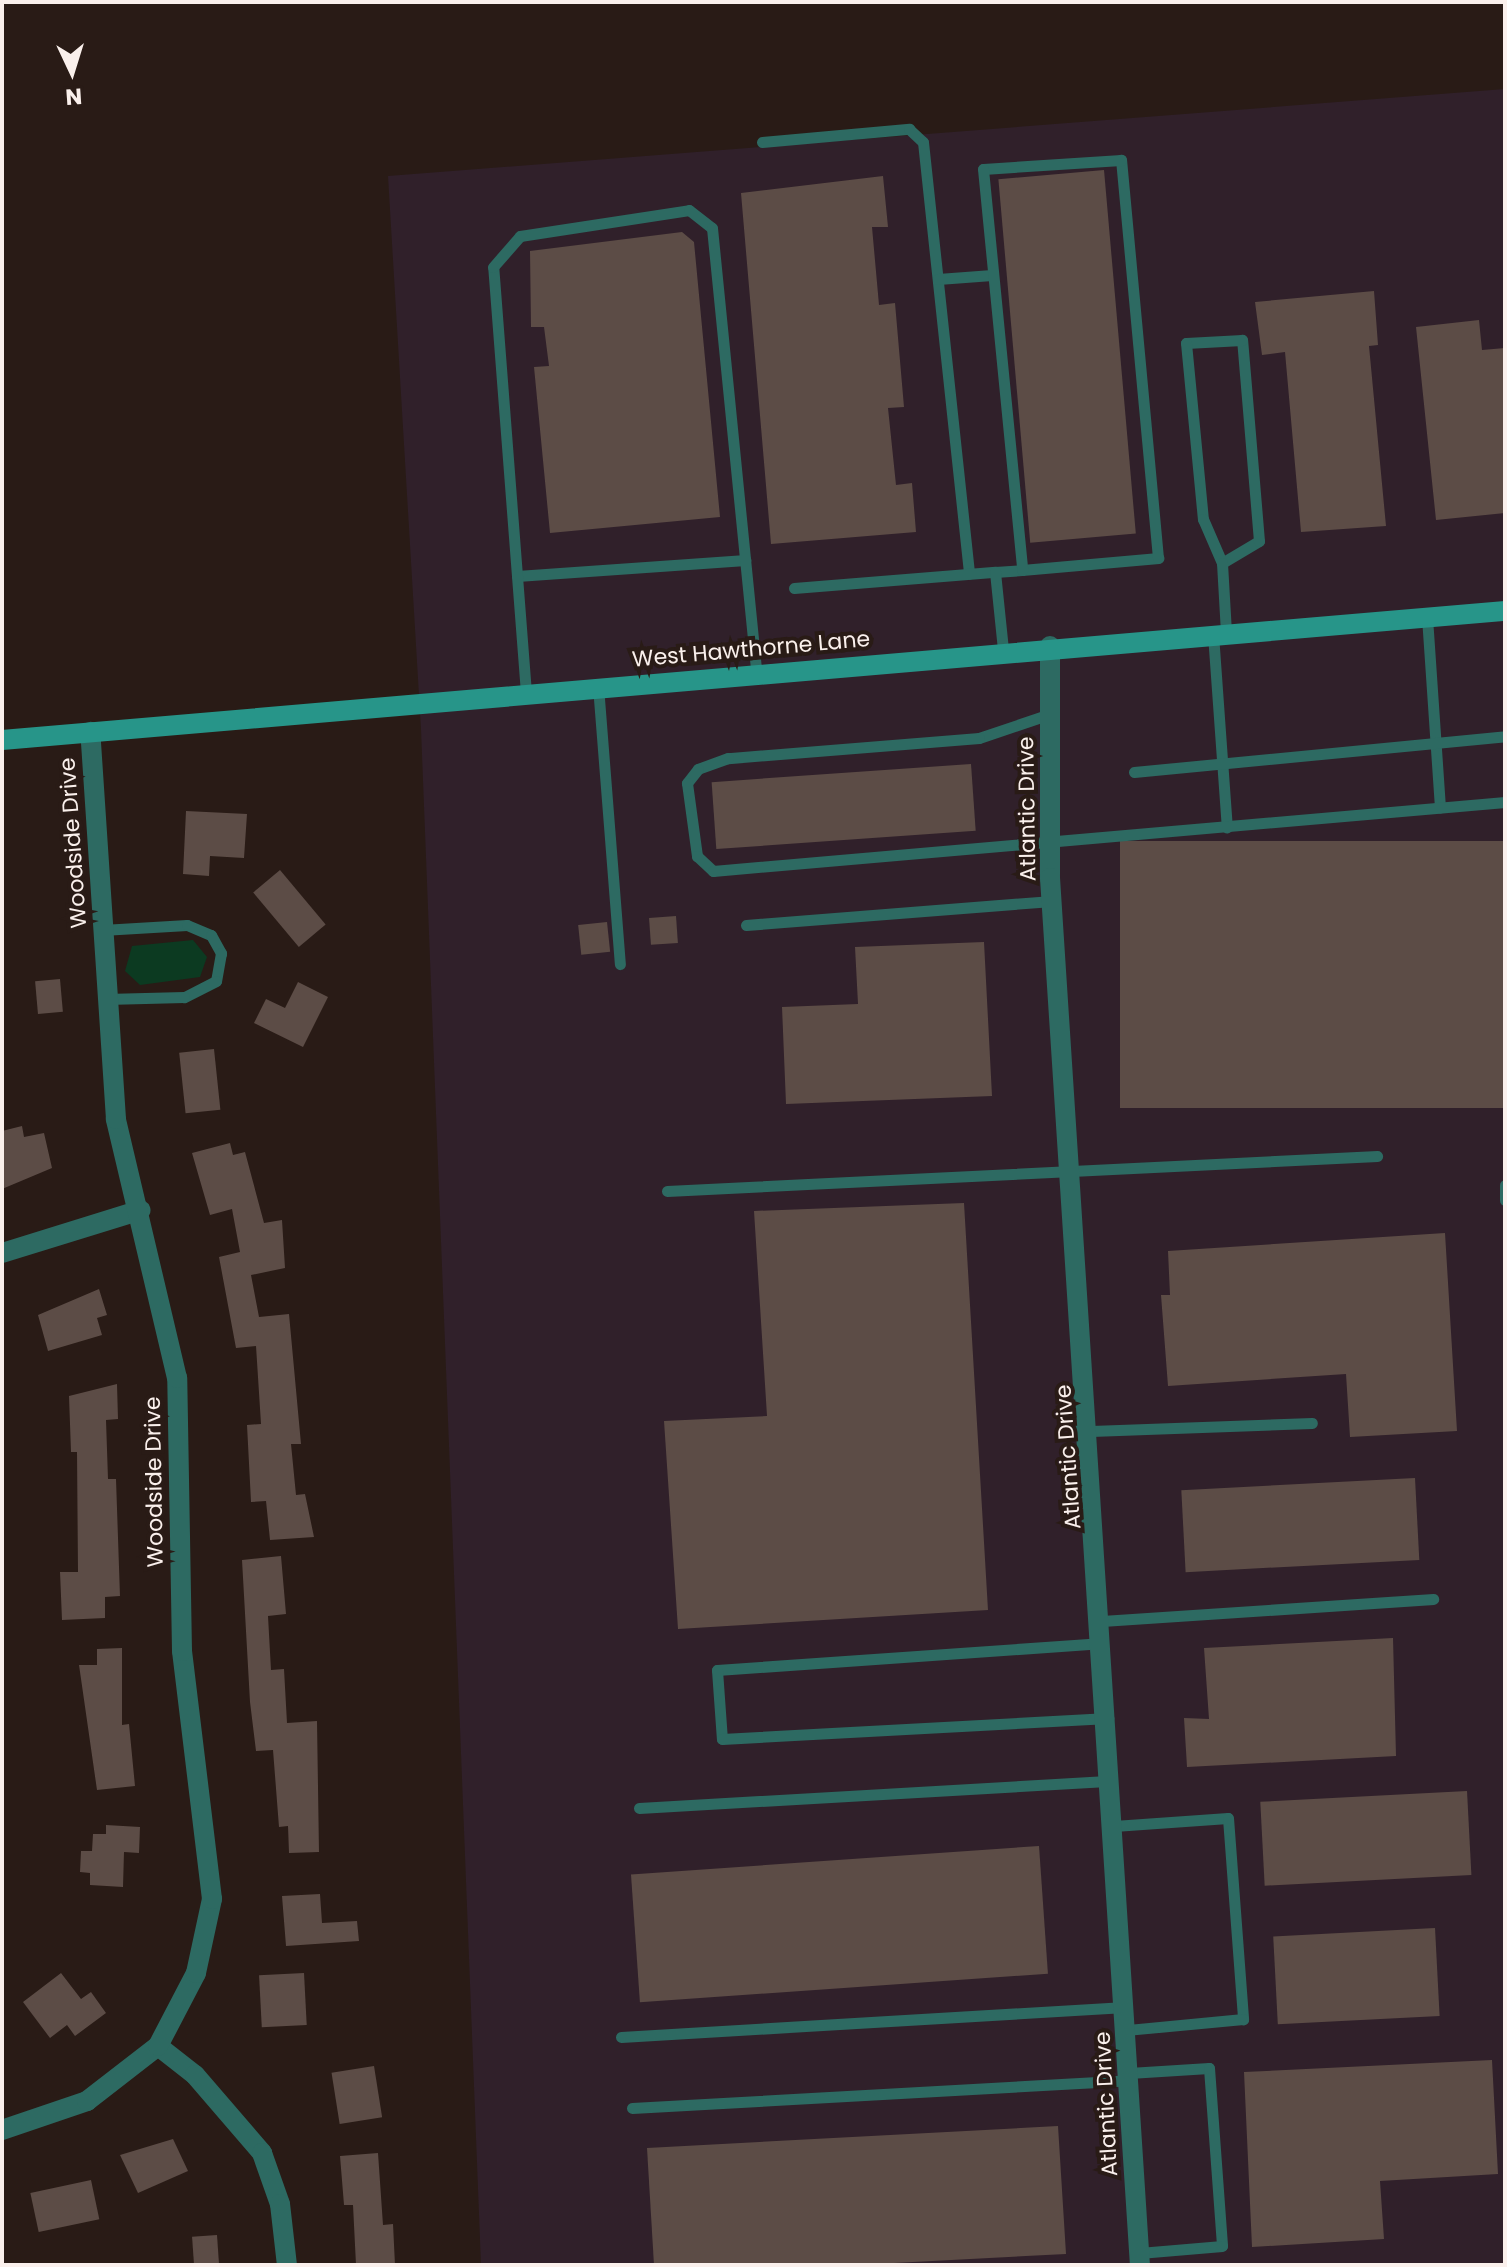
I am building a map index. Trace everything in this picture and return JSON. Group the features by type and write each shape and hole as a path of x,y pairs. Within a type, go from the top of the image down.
{"street":[{"name":"West Hawthorne Lane","path":"2,740 1003,650 1505,611"},
{"name":"Atlantic Drive","path":"1050,646 1052,901 1091,1431 1140,2259"},
{"name":"Woodside Drive","path":"2,2130 87,2101 158,2046 196,1973 212,1880 182,1651 177,1378 141,1210 116,1119 90,732"},
{"path":"2,1253 141,1210"},
{"path":"158,2046 195,2075 262,2153 280,2204 287,2265"}],"lane":[{"path":"762,142 909,129 923,142 969,574"},
{"path":"794,588 1022,570 1158,558 1121,160 983,169 1022,570"},
{"path":"526,693 493,267 520,236 689,210 712,228 756,672"},
{"path":"938,279 992,275"},
{"path":"1222,563 1259,541 1242,340 1186,343 1203,519 1222,563 1220,633 1227,827"},
{"path":"517,576 745,560"},
{"path":"995,572 1003,650"},
{"path":"1427,617 1440,808"},
{"path":"598,686 620,964"},
{"path":"1050,714 979,738 728,758 698,769 687,783 697,856 713,871 1505,802"},
{"path":"1134,772 1505,736"},
{"path":"746,925 1052,901"},
{"path":"102,930 187,925 211,935 221,953 216,981 184,997 106,999"},
{"path":"667,1191 1049,1168 1072,1173 1377,1156"},
{"path":"1505,1185 1505,1200"},
{"path":"1091,1431 1312,1423"},
{"path":"1102,1621 1433,1599"},
{"path":"1104,1643 717,1670 722,1739 1108,1718"},
{"path":"639,1808 1112,1781"},
{"path":"1114,1826 1228,1818 1243,2019 1126,2030"},
{"path":"621,2037 1125,2007"},
{"path":"632,2108 1129,2076 1209,2068 1222,2246 1140,2259"}],"shaded area":[{"path":"1505,89 1505,2265 481,2265 421,729 388,176"}],"green space":[{"path":"193,940 207,957 200,977 140,985 125,971 132,946"}],"building":[{"path":"1104,170 1136,534 1030,543 998,179"},
{"path":"883,176 888,227 872,227 879,305 895,303 904,407 888,408 896,485 912,483 916,532 771,544 741,193"},
{"path":"682,232 694,242 720,517 550,533 534,367 549,366 544,327 531,327 530,251"},
{"path":"1374,291 1378,345 1369,346 1386,526 1301,532 1285,352 1262,355 1255,302"},
{"path":"1479,320 1482,350 1505,348 1505,513 1436,520 1416,327"},
{"path":"971,764 976,831 716,849 712,782"},
{"path":"186,811 247,814 244,858 210,856 209,876 183,874"},
{"path":"1120,841 1505,841 1505,1108 1120,1108"},
{"path":"280,870 326,924 299,947 253,892"},
{"path":"676,916 678,943 651,945 649,918"},
{"path":"607,922 610,952 581,955 578,925"},
{"path":"984,942 992,1096 786,1104 782,1007 858,1004 855,947"},
{"path":"60,979 63,1012 38,1014 35,981"},
{"path":"298,982 328,997 303,1047 254,1023 266,999 285,1008"},
{"path":"214,1049 220,1110 186,1113 179,1053"},
{"path":"22,1126 24,1137 44,1133 52,1168 2,1189 2,1131"},
{"path":"230,1143 233,1155 245,1152 264,1223 282,1220 285,1268 251,1275 259,1317 289,1314 301,1444 291,1444 296,1495 305,1494 314,1537 270,1540 266,1501 251,1502 247,1425 261,1424 256,1346 236,1348 219,1257 240,1252 232,1209 210,1215 192,1153"},
{"path":"964,1203 988,1610 678,1629 664,1421 767,1416 754,1211"},
{"path":"1445,1233 1457,1431 1350,1437 1346,1374 1168,1386 1161,1295 1170,1295 1168,1251"},
{"path":"99,1289 107,1315 97,1318 102,1335 48,1351 38,1315"},
{"path":"117,1384 118,1419 106,1420 108,1479 116,1479 120,1596 105,1597 105,1618 62,1620 60,1572 78,1572 77,1452 71,1452 69,1396"},
{"path":"1415,1478 1419,1560 1186,1572 1181,1490"},
{"path":"281,1556 286,1614 268,1616 271,1670 284,1669 287,1723 317,1721 319,1852 289,1853 288,1826 279,1827 273,1750 256,1751 250,1702 242,1560"},
{"path":"1393,1638 1396,1756 1187,1767 1184,1718 1209,1719 1204,1648"},
{"path":"122,1648 122,1725 129,1724 135,1786 97,1790 79,1665 97,1665 97,1649"},
{"path":"1467,1791 1471,1875 1265,1886 1260,1802"},
{"path":"106,1825 140,1827 139,1853 124,1852 123,1887 90,1885 90,1873 80,1872 81,1851 92,1851 93,1834 106,1834"},
{"path":"1039,1846 1048,1974 640,2002 631,1875"},
{"path":"320,1894 322,1923 357,1921 359,1941 286,1946 282,1896"},
{"path":"1435,1928 1440,2016 1278,2024 1273,1936"},
{"path":"61,1973 81,1999 91,1992 106,2013 75,2036 67,2025 50,2038 23,2002"},
{"path":"304,1973 307,2025 262,2027 259,1975"},
{"path":"1492,2060 1498,2174 1380,2181 1384,2239 1252,2247 1244,2072"},
{"path":"374,2066 382,2117 340,2124 332,2073"},
{"path":"1058,2126 1066,2254 856,2265 654,2265 647,2148"},
{"path":"173,2139 188,2171 138,2193 120,2155"},
{"path":"378,2153 383,2225 393,2224 395,2265 356,2265 353,2205 344,2205 340,2156"},
{"path":"91,2180 99,2219 39,2232 30,2193"},
{"path":"217,2235 219,2265 194,2265 192,2237"}]}
